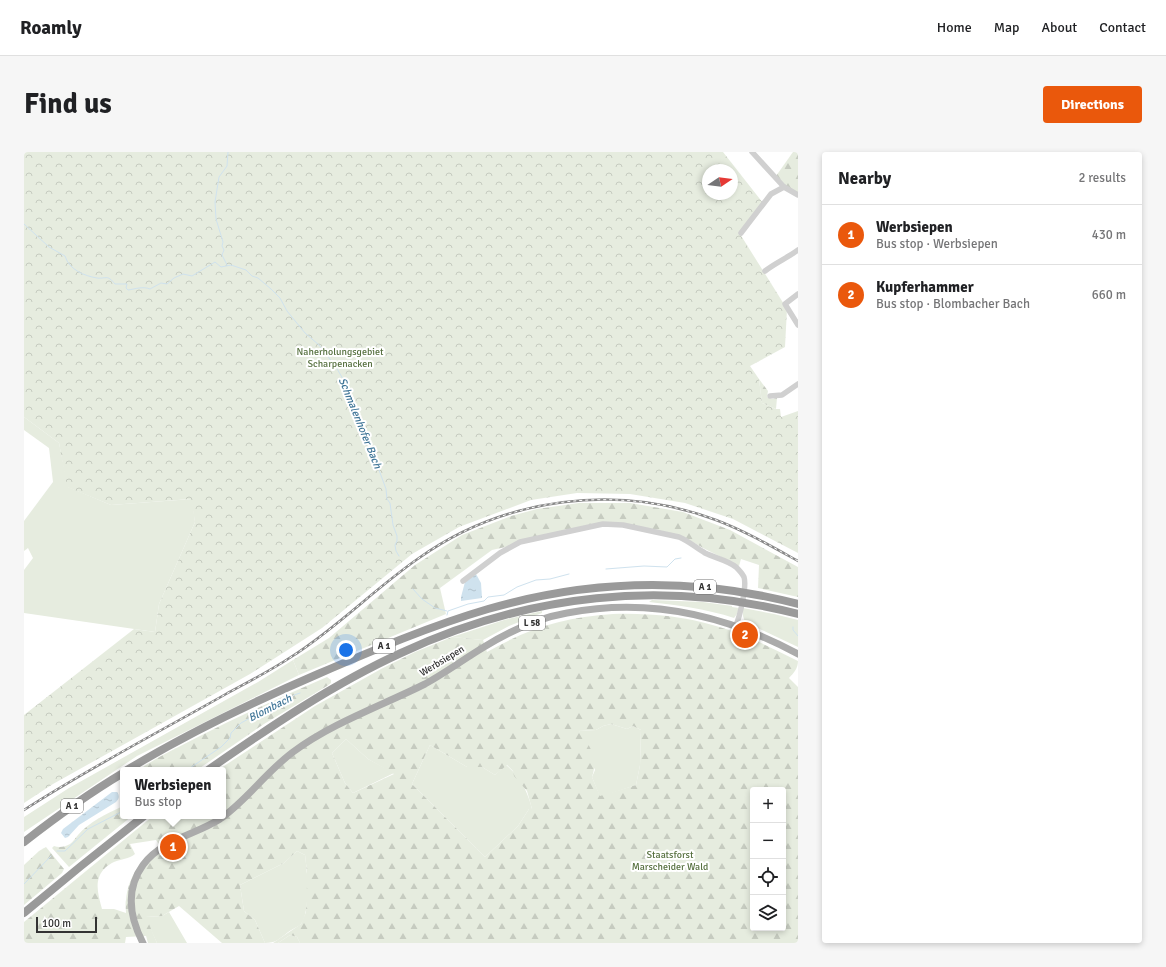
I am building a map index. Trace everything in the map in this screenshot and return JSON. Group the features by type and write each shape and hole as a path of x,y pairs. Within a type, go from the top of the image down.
{"highway":[{"name":"A 1","path":"132,767 186,737 241,709 369,652 448,622 489,609 554,594 604,587 660,585 708,587 743,592 798,604"},
{"name":"A 1","path":"212,767 313,701 375,666 433,639 491,618 536,607 606,597 660,595 706,597 743,602 798,614"},
{"name":"A 1","path":"24,842 91,792 120,775"},
{"path":"24,913 64,879 140,819"}],"main road":[{"name":"Werbsiepen","path":"226,815 281,762 315,738 439,676 484,647 512,632 542,619 578,611 609,608 653,608 689,613 736,625"},
{"name":"L 58","path":"736,625 764,636 798,654"},
{"name":"Werbsiepen","path":"143,943 134,925 131,903 134,882 145,863 154,853 167,845 219,819"}],"street":[{"path":"752,152 784,187 798,195"},
{"path":"741,234 771,194 784,187"},
{"path":"765,271 771,265 778,263 798,250"},
{"path":"798,294 785,304 798,325"},
{"path":"770,396 782,395 798,384"},
{"path":"463,581 500,553 520,542 604,524 623,525 683,538 706,554 720,559 738,569 744,577 744,585 741,608 736,625"}],"green space":[{"name":"Naherholungsgebiet Scharpenacken","path":"24,152 723,152 732,164 702,164 702,200 738,200 738,171 763,203 740,234 787,309 785,347 750,366 759,379 762,403 776,409 780,409 781,417 798,411 798,553 733,519 685,503 630,494 577,493 531,500 459,527 412,554 322,628 250,674 53,784 24,803 24,715 134,629 155,632 159,604 195,522 191,499 111,505 67,487 59,443 24,417"},
{"path":"793,152 798,152 798,194 784,185 776,176"},
{"path":"759,379 768,391 767,397 772,399 777,398 776,409 762,403"},
{"path":"24,417 59,443 68,487 111,505 192,499 195,522 159,604 155,632 24,613 24,570 33,558 28,548 24,551 24,521 53,482 49,448 24,430"},
{"path":"579,503 630,503 683,512 730,530 798,567 798,597 758,588 759,565 741,559 739,566 684,537 615,523 492,550 440,588 446,614 299,675 293,660 329,638 415,565 462,535 511,516 537,509"},
{"path":"652,600 703,602 739,608 734,618 692,608 649,602"},
{"path":"743,608 798,620 798,647 745,622"},
{"path":"542,611 542,613 509,626 483,640 452,637 504,620"},
{"name":"Staatsforst Marscheider Wald","path":"613,614 652,615 691,620 727,629 748,637 798,661 793,674 789,678 798,687 798,943 300,943 297,937 290,935 278,943 273,943 301,924 306,912 307,885 303,879 307,872 305,855 297,851 284,863 240,885 244,911 255,920 265,943 222,943 179,906 162,916 146,917 157,943 148,943 146,936 126,937 125,943 24,943 24,922 149,819 226,819 226,767 223,767 315,706 381,669 415,652 452,637 483,640 487,652 518,636 563,621","holes":["611,724 627,729 633,726 641,730 640,765 636,785 600,796 592,777 594,770 594,757 590,747 579,731 596,730","346,739 368,759 394,774 353,793 345,783 332,753","430,745 467,767 482,767 495,775 507,765 527,791 532,809 529,809 518,826 485,857 412,784","156,840 160,846 141,862 129,884 126,913 114,909 102,909 98,887 99,877 102,872 112,863 135,854 130,844"]},
{"path":"293,660 299,675 137,756 24,832 24,817 69,788 258,682"},
{"path":"327,677 331,680 331,683 327,686 264,724 201,767 143,767 159,757 261,706"},
{"path":"611,724 627,729 633,726 641,730 640,765 636,785 600,797 592,777 595,770 579,731 596,730"},
{"path":"346,739 368,759 394,773 353,793 345,783 332,753"},
{"path":"430,745 467,767 482,767 495,775 506,765 519,779 526,791 532,809 529,809 518,826 485,857 412,784"},
{"path":"120,808 120,819 128,819 69,867 52,848 54,846 62,847 70,844 82,830 92,822"},
{"path":"46,847 64,869 62,873 24,905 24,865 39,851"},
{"path":"297,851 305,855 307,881 306,912 300,925 277,940 265,943 255,920 244,911 240,885 284,863"},
{"path":"169,912 187,943 157,943 145,917 162,916"},
{"path":"290,935 297,937 300,943 278,943"}],"water":[{"path":"476,574 481,583 482,598 461,601 465,582"},
{"path":"112,792 117,792 119,795 116,802 79,825 68,837 65,838 61,833 63,829"}],"waterway":[{"path":"227,265 222,255 224,250 222,246 223,242 216,219 215,202 219,177 227,166 228,152"},
{"name":"Schmalenhofer Bach","path":"24,224 49,247 65,256 70,265 78,272 92,277 109,278 115,284 127,284 126,288 128,290 142,288 150,289 161,283 167,284 174,278 183,274 192,276 215,262 221,267 231,265 246,270 271,289 280,298 287,311 305,333 319,345 336,367 347,386 349,400 372,451 386,489 387,499 390,503 393,525 397,536 395,545 396,551 399,556"},
{"name":"Blombach","path":"606,569 644,566 667,567 675,559 681,558"},
{"name":"Blombach","path":"447,615 448,611 468,604 484,601 488,597 504,595 517,587 536,580 550,579 569,574"},
{"name":"Schmalenhofer Bach","path":"413,589 422,599 435,608 447,611"},
{"name":"Blombach","path":"793,627 793,630 798,636"},
{"name":"Blombach","path":"191,767 221,747 230,738 231,733 241,723 261,712 271,710 294,695 300,693"},
{"name":"Blombach","path":"57,851 65,851 88,829 120,813"},
{"name":"Blombach","path":"24,884 51,856"}],"railway":[{"path":"24,810 99,765 283,662 324,634 402,570 452,537 488,521 525,509 563,502 601,500 640,502 678,509 727,524 768,544 798,561"}],"place":[{"name":"Kupferhammer","path":"745,635"},
{"name":"Werbsiepen","path":"173,847"}]}
